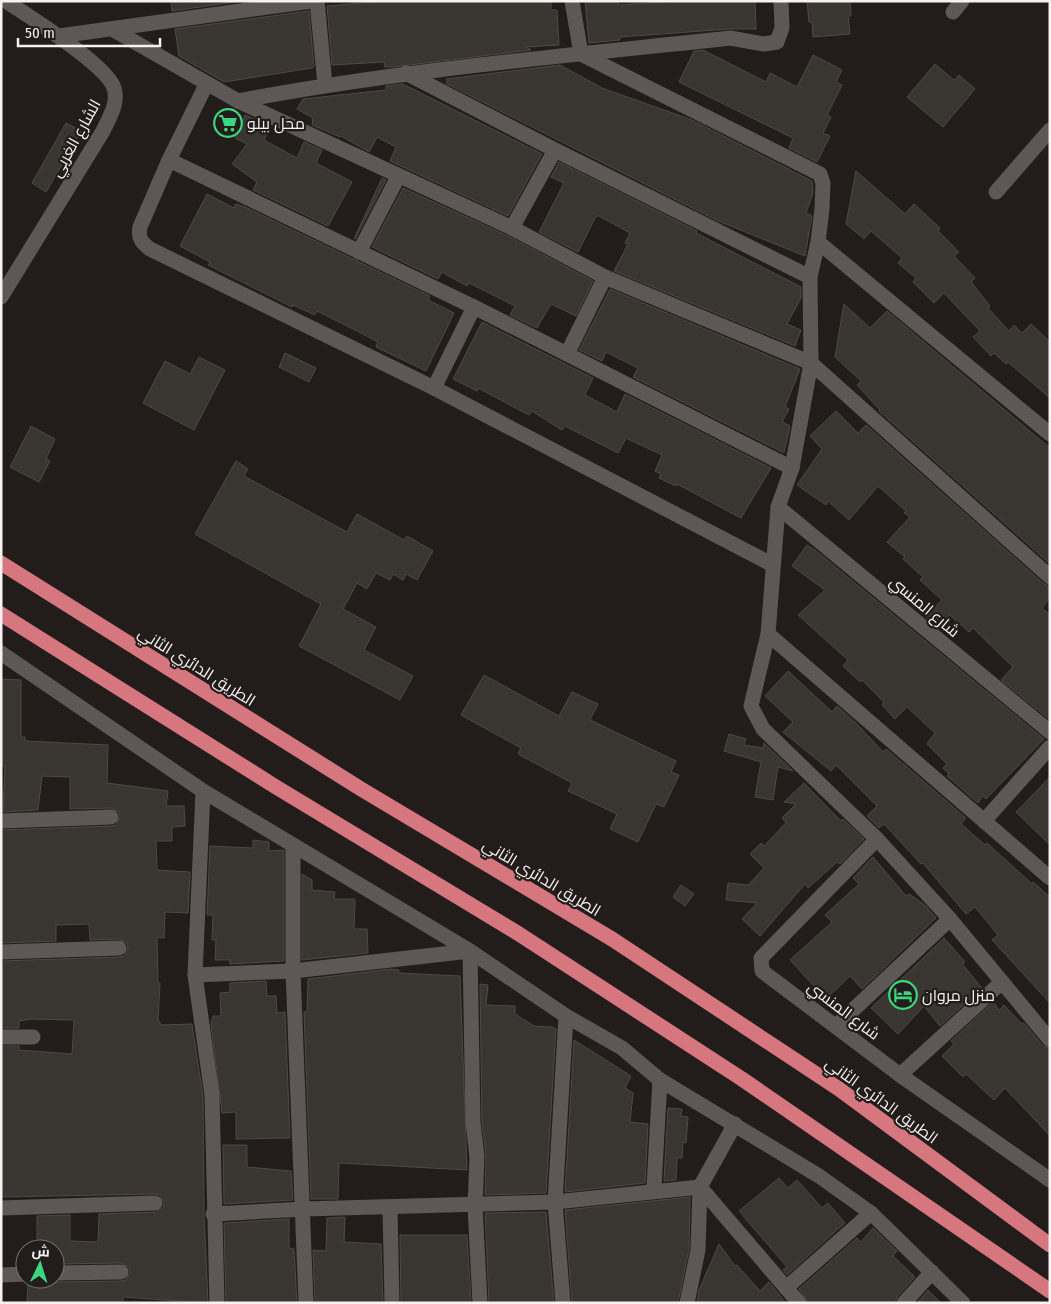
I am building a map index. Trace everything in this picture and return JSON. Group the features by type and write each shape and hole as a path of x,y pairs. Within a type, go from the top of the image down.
{"highway":[{"name":"الطريق الدائري الثاني","path":"1,563 361,789 620,944 839,1089 1050,1245"},
{"path":"1,614 276,788 527,940 742,1079 1050,1291"}],"street":[{"name":"الشارع الغربي","path":"1,297 103,131 115,102 114,88 108,77 59,36 6,1"},
{"path":"59,36 312,1"},
{"path":"318,1 325,85"},
{"path":"572,1 581,54"},
{"path":"238,101 406,73 730,38 770,44 777,42 780,36 781,1"},
{"path":"112,29 238,101 398,177 512,228 605,277 811,363 1050,577"},
{"path":"581,54 820,174 823,183 818,242 810,276 811,363 792,468 778,507 768,634 752,706 763,729 877,839 950,918 1050,1040"},
{"path":"406,73 555,150 810,276"},
{"path":"206,84 169,160 140,228 139,236 142,243 150,249 434,388 773,565"},
{"path":"996,192 1050,130"},
{"path":"512,228 555,150"},
{"path":"169,160 474,307 792,468"},
{"path":"359,252 398,177"},
{"path":"818,242 1050,434"},
{"path":"567,354 605,277"},
{"path":"434,388 474,307"},
{"name":"شارع المنسي","path":"778,507 1050,732"},
{"path":"768,634 1050,878"},
{"path":"1,653 203,791 470,951 566,1016 622,1048 660,1080 819,1176 871,1213 963,1303"},
{"path":"984,821 1050,747"},
{"path":"203,791 195,975 212,1094 217,1303"},
{"path":"1,821 111,817"},
{"name":"شارع المنسي","path":"877,839 760,961 764,973 837,1025 900,1075 1050,1180"},
{"path":"293,845 294,972 306,1303"},
{"path":"837,1025 950,918"},
{"path":"1,952 119,948"},
{"path":"195,975 294,972 470,951"},
{"path":"470,951 473,1122 477,1157 475,1206 480,1303"},
{"path":"900,1075 1002,982"},
{"path":"563,1303 555,1202 566,1016"},
{"path":"1,1037 33,1036"},
{"path":"660,1080 654,1187 660,1191"},
{"path":"687,1303 698,1250 700,1187 735,1124"},
{"path":"214,1214 304,1209 475,1206 555,1202 700,1187"},
{"path":"700,1187 799,1303"},
{"path":"1,1208 155,1203"},
{"path":"390,1208 392,1303"},
{"path":"786,1288 871,1213"},
{"path":"65,1273 121,1272"},
{"path":"904,1303 932,1272"},
{"path":"1,1274 15,1274"}],"building":[{"path":"171,1 242,1 172,11"},
{"path":"384,1 551,1 551,10 557,10 559,45 526,47 531,50 393,67 385,67 384,62 332,65 327,6"},
{"path":"585,1 618,1 618,5 678,1 755,1 756,29 729,29 620,37 620,40 589,43"},
{"path":"807,1 850,1 851,16 848,16 850,34 813,37"},
{"path":"309,11 314,66 312,68 224,82 179,56 175,29"},
{"path":"703,50 766,82 770,73 797,87 813,55 842,70 836,82 842,85 827,115 831,117 823,133 830,136 817,162 789,148 793,138 679,82 694,51"},
{"path":"935,64 954,80 959,75 975,89 943,127 907,97"},
{"path":"560,65 602,88 692,120 812,181 813,193 806,213 812,216 805,256 718,221 447,84 446,79"},
{"path":"403,84 542,154 508,216 390,161 396,147 377,137 369,152 341,136 312,125 313,118 297,109 303,99 386,90 386,86"},
{"path":"245,115 270,126 264,140 297,158 304,142 322,150 316,163 352,182 328,226 253,190 257,182 232,164 247,144 235,138"},
{"path":"66,123 81,131 46,192 32,183"},
{"path":"559,162 697,231 696,233 801,287 801,298 787,324 801,330 795,346 614,271 628,244 625,243 630,233 599,216 596,216 578,252 539,232 564,183 551,177"},
{"path":"856,171 905,214 914,204 940,228 938,231 959,252 954,256 975,278 971,282 990,306 988,308 1009,331 1014,325 1022,333 1031,324 1050,342 1050,398 1008,362 1006,364 994,353 991,356 973,337 980,331 944,293 934,303 913,282 916,278 898,263 902,258 871,231 864,239 846,224"},
{"path":"382,178 386,180 354,239"},
{"path":"403,188 508,236 593,281 576,316 551,304 537,328 510,315 515,306 469,283 467,286 442,272 438,279 372,247"},
{"path":"207,194 234,208 236,204 245,207 430,296 428,300 454,313 426,371 376,347 378,342 363,334 317,311 315,315 293,305 292,307 208,265 210,262 180,246"},
{"path":"610,289 800,369 785,407 789,409 782,422 790,426 784,453 633,377 638,368 606,352 602,361 579,350"},
{"path":"844,304 870,328 887,311 1050,448 1050,564 879,411 857,385 861,381 835,357"},
{"path":"482,322 593,378 585,395 617,412 625,394 771,468 741,518 677,484 676,486 659,478 661,474 655,471 662,455 626,438 618,453 565,426 562,430 532,411 529,415 478,388 477,391 453,379"},
{"path":"285,353 316,368 309,382 279,367"},
{"path":"199,357 225,370 194,430 143,403 165,361 190,374"},
{"path":"836,411 858,433 866,425 1044,584 1050,586 1050,598 1042,608 1050,615 1050,720 1001,680 1013,667 973,628 969,632 950,615 937,626 925,616 942,600 920,580 923,577 903,559 905,557 887,542 910,517 904,513 906,511 878,486 849,520 828,501 826,505 797,485 822,449 810,436"},
{"path":"31,426 55,439 46,459 50,461 39,482 10,467"},
{"path":"236,461 248,469 244,476 347,532 357,514 404,540 407,536 433,551 417,580 406,574 403,580 393,574 390,580 376,573 367,589 357,583 343,609 376,627 364,650 413,676 400,700 299,646 321,604 195,534"},
{"path":"807,545 1044,739 986,799 983,796 978,803 947,776 949,774 943,768 947,764 927,744 935,733 907,707 895,719 882,705 884,702 862,680 860,682 843,666 848,660 798,615 825,590 792,566"},
{"path":"788,671 832,712 837,706 883,752 886,749 966,818 961,824 985,845 987,843 1032,884 1033,882 1050,897 1050,1003 992,940 998,935 975,907 966,914 923,863 921,864 884,824 879,828 867,816 877,806 836,765 831,771 783,732 793,722 765,696"},
{"path":"484,675 559,716 572,692 598,704 590,720 676,761 671,772 679,775 664,807 656,804 638,842 610,829 617,814 568,791 572,783 518,754 521,748 461,715"},
{"path":"1,679 21,680 21,737 25,737 25,741 108,745 107,783 168,791 166,806 184,806 185,826 172,827 172,841 156,841 157,870 190,872 188,913 165,912 164,938 157,937 158,983 160,983 158,1021 160,1025 192,1024 203,1096 204,1214 208,1303 123,1297 123,1303 27,1303 28,1289 65,1289 65,1282 121,1281 126,1280 130,1272 129,1267 121,1263 65,1264 65,1239 37,1239 37,1216 70,1215 70,1241 98,1242 99,1214 156,1212 163,1208 164,1202 160,1195 155,1194 1,1197 1,1046 19,1046 19,1050 72,1054 74,1020 31,1019 19,1021 19,1028 1,1028 1,961 119,957 124,956 128,948 127,943 119,939 90,940 89,924 56,925 56,941 1,943 1,830 111,826 116,825 120,817 119,812 111,808 70,809 70,777 42,776 38,810 3,812 5,766 1,766"},
{"path":"729,734 746,739 744,745 763,748 764,743 793,771 778,767 773,800 755,797 761,762 724,751"},
{"path":"1050,777 1050,845 1016,812"},
{"path":"804,783 841,821 843,819 864,839 840,864 837,862 808,888 805,884 760,936 742,919 757,903 726,900 728,883 748,885 764,868 750,854 761,843 764,846 786,823 782,818 796,804 784,802"},
{"path":"253,840 269,842 269,851 284,850 284,961 230,964 230,960 215,960 216,940 212,940 213,915 207,915 210,846 253,848"},
{"path":"873,857 906,896 909,894 925,905 936,918 862,989 850,976 826,999 790,960 832,922 825,915 859,884 853,878"},
{"path":"302,874 312,880 312,890 335,892 334,899 355,899 354,929 367,929 368,953 302,960"},
{"path":"681,885 694,894 685,906 673,897"},
{"path":"944,938 965,962 962,964 982,988 940,1026 924,1006 898,1034 871,1008"},
{"path":"391,969 399,970 399,973 460,976 467,1170 339,1163 338,1199 311,1199 304,1012 307,1012 308,979"},
{"path":"266,981 267,996 276,996 277,1013 285,1012 290,1138 236,1139 236,1112 222,1113 211,1024 213,1016 221,1016 220,993 230,992 230,983"},
{"path":"480,984 488,985 486,1005 515,1006 515,1014 534,1026 556,1029 546,1193 485,1195 486,1157 482,1121"},
{"path":"993,1002 999,1010 1004,1005 1022,1024 1024,1023 1043,1046 1050,1049 1050,1136 1005,1088 994,1100 966,1074 963,1077 942,1056 954,1044 951,1041"},
{"path":"574,1040 631,1076 625,1088 633,1093 630,1122 648,1124 645,1183 565,1192"},
{"path":"668,1108 682,1109 681,1116 688,1117 686,1143 683,1142 682,1158 677,1158 676,1180 664,1181"},
{"path":"223,1145 247,1145 247,1167 291,1171 293,1200 224,1204"},
{"path":"779,1178 788,1188 797,1180 822,1208 828,1203 845,1223 787,1275 783,1270 787,1267 739,1211"},
{"path":"690,1197 689,1249 678,1303 572,1303 565,1210"},
{"path":"546,1212 554,1303 489,1303 485,1213"},
{"path":"345,1217 344,1242 381,1244 383,1303 315,1303 313,1250 326,1251 327,1218"},
{"path":"289,1219 289,1248 294,1249 297,1303 226,1303 224,1223"},
{"path":"873,1228 897,1251 893,1256 915,1277 897,1297 895,1303 808,1303 799,1289 857,1238 861,1242"},
{"path":"400,1235 467,1235 471,1303 401,1303"},
{"path":"719,1244 735,1266 737,1265 760,1291 769,1282 786,1303 697,1303 699,1290"},
{"path":"928,1290 941,1303 917,1303"}],"place":[{"name":"محل بيلو","path":"228,123"},
{"name":"منزل مروان","path":"903,995"}]}
